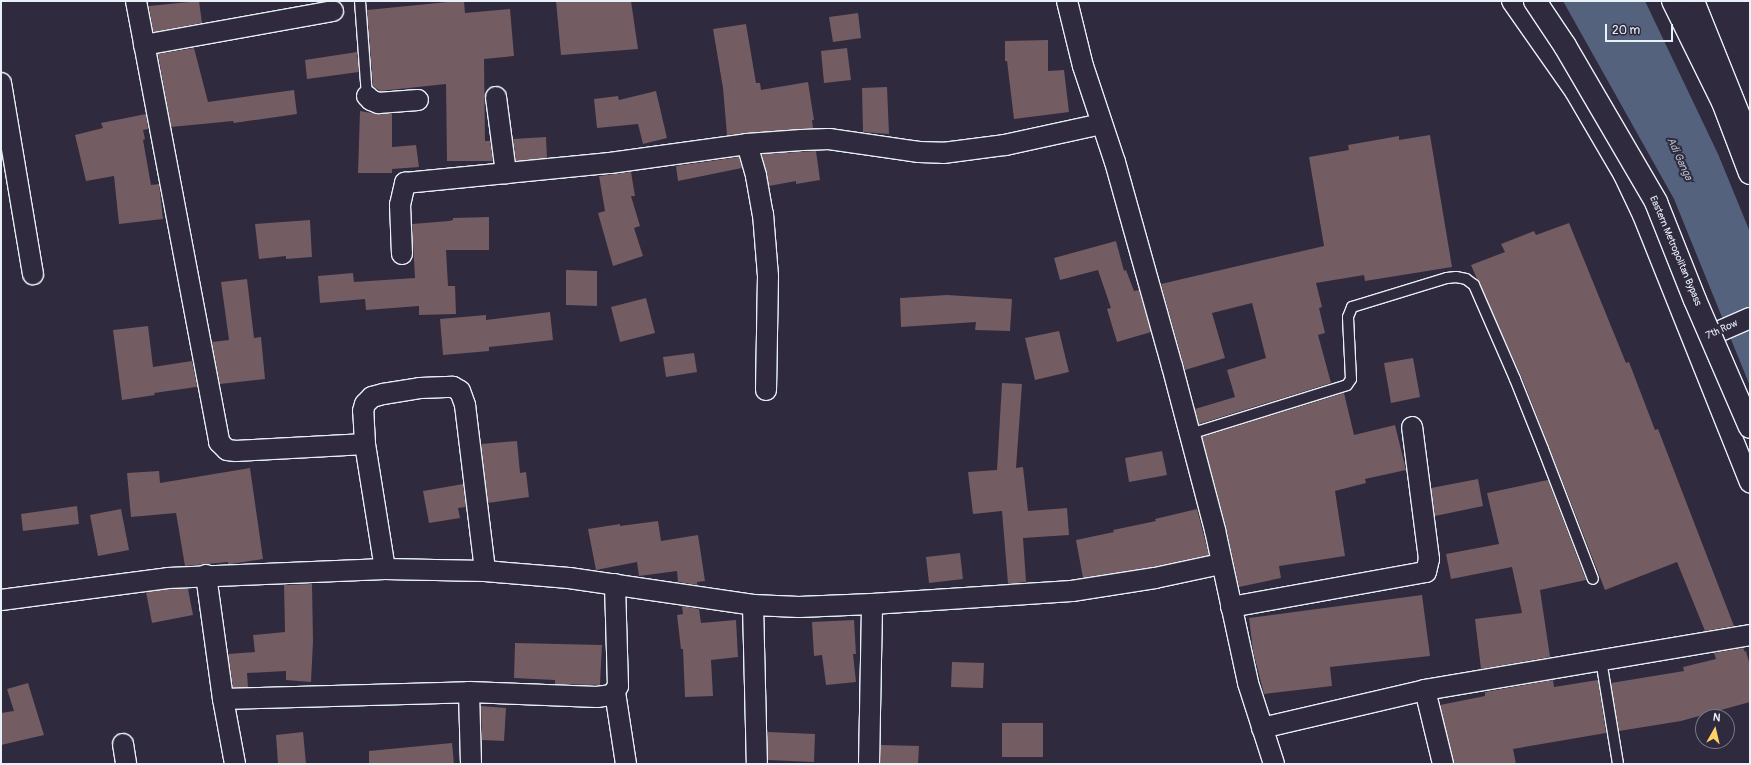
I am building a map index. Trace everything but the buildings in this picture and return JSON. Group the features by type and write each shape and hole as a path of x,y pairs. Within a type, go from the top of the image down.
{"main road":[{"name":"Eastern Metropolitan Bypass","path":"1534,1 1565,46 1656,202 1695,300 1750,427"},
{"path":"1673,1 1723,102 1750,172"}],"street":[{"path":"136,1 219,442 227,450 236,451 365,444"},
{"path":"1067,1 1083,66 1120,179 1190,434 1215,530 1221,564 1248,683 1274,764"},
{"path":"1512,1 1575,91 1624,175 1643,215 1693,343 1750,482"},
{"path":"1694,1 1750,140"},
{"path":"144,45 333,11"},
{"path":"1,82 32,274"},
{"path":"367,96 371,100 378,103 418,100"},
{"path":"496,97 506,173"},
{"path":"402,254 400,205 405,183 610,163 747,144 829,138 919,152 943,153 1005,145 1101,124"},
{"path":"747,144 756,176 763,214 767,263 766,390"},
{"name":"7th Row","path":"1693,343 1743,321"},
{"path":"385,569 365,444 363,411 365,404 372,397 420,388 453,387 460,391 465,405 485,571"},
{"path":"1231,607 1426,572 1429,559 1412,427"},
{"path":"1,600 121,583 206,575 385,569 485,571 569,578 753,605 799,606 872,604 1072,590 1154,578 1221,564"},
{"path":"206,575 223,699 235,764"},
{"path":"223,699 469,692 597,697 608,696 615,692 618,686 615,584"},
{"path":"869,764 872,604"},
{"path":"753,605 757,764"},
{"path":"1262,728 1425,690 1750,635"},
{"path":"1425,690 1443,764"},
{"path":"469,692 471,764"},
{"path":"615,692 626,764"},
{"path":"123,744 126,764"}],"lane":[{"path":"360,1 367,96"},
{"path":"1190,434 1347,385 1351,379 1348,317 1352,307 1447,278 1456,277 1466,279 1474,285 1515,380 1593,579"},
{"path":"1601,660 1618,764"}],"water":[{"name":"Adi Ganga","path":"1563,1 1645,1 1718,154 1750,232 1750,386 1674,199"}]}
